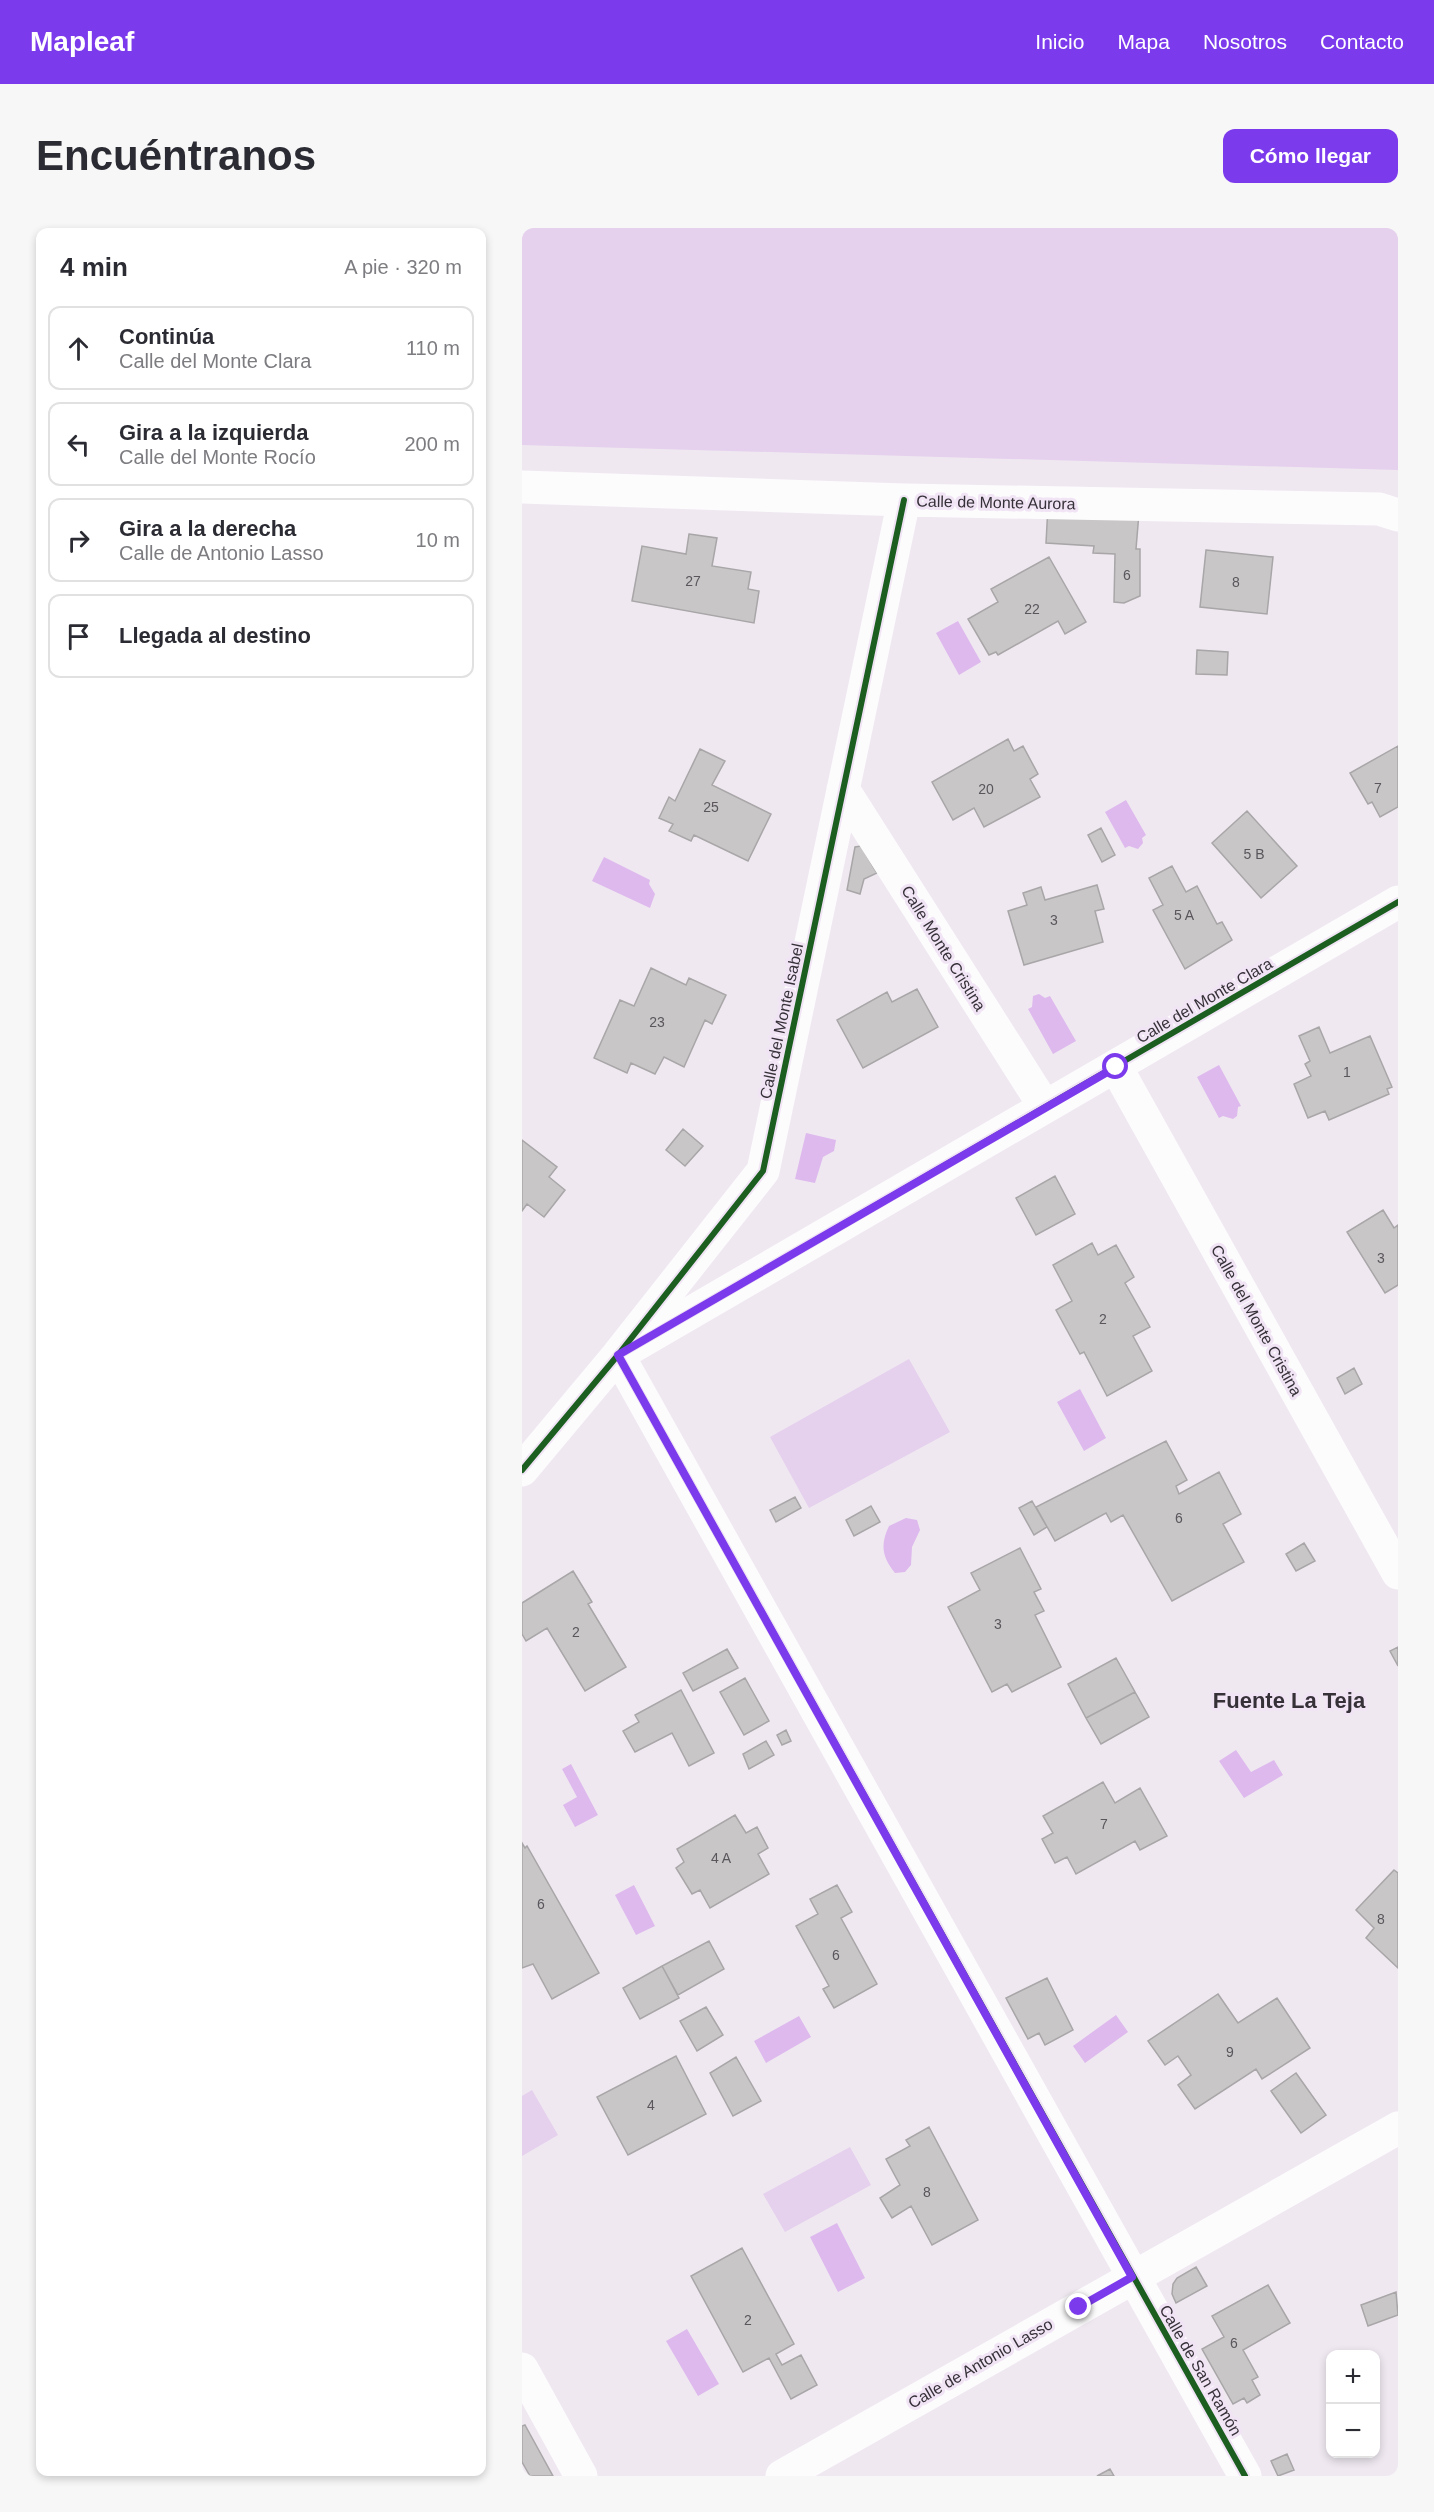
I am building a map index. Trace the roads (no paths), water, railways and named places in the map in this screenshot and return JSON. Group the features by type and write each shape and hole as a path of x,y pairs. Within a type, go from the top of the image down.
{"street":[{"name":"Calle de Monte Aurora","path":"522,487 904,500 1379,509 1398,515"},
{"name":"Calle del Monte Isabel","path":"522,1470 618,1355 763,1171 904,500"},
{"name":"Calle Monte Cristina","path":"843,789 1045,1107"},
{"name":"Calle del Monte Clara","path":"618,1355 1398,902"},
{"name":"Calle del Monte Cristina","path":"1116,1067 1398,1573"},
{"name":"Calle de San Ramón","path":"618,1355 1245,2476"},
{"name":"Calle de Antonio Lasso","path":"782,2476 1398,2128"},
{"path":"522,2369 581,2476"}],"district":[{"name":"Fuente La Teja","path":"1289,1700"}]}
